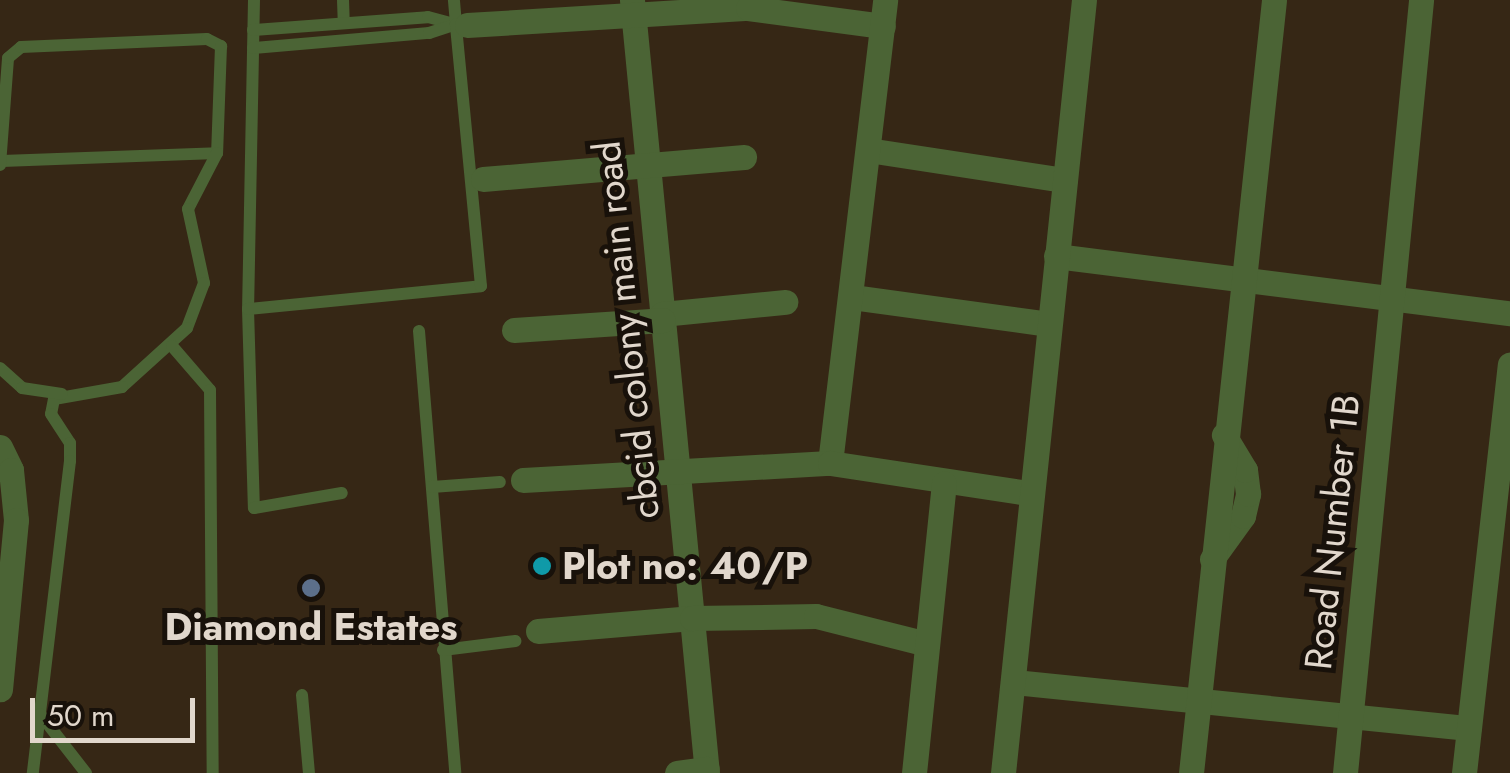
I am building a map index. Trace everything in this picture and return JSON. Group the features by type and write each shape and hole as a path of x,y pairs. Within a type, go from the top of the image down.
{"street":[{"path":"1003,773 1029,493 1084,0"},
{"path":"1191,773 1212,559 1243,516 1248,494 1245,470 1224,435 1274,0"},
{"name":"Road Number 1B","path":"1345,773 1421,0"},
{"path":"461,24 633,6 884,13 830,463"},
{"name":"cbcid colony main road","path":"633,6 707,771"},
{"path":"868,150 1064,180"},
{"path":"484,179 744,158"},
{"path":"1056,256 1510,312"},
{"path":"852,297 1049,324"},
{"path":"514,330 786,302"},
{"path":"1464,773 1510,365"},
{"path":"0,447 12,470 0,688"},
{"path":"511,481 678,468 830,463 944,484 1029,493"},
{"path":"914,773 944,484"},
{"path":"526,636 692,618 816,616 927,644"},
{"path":"1014,682 1469,728"},
{"path":"677,773 707,771"}],"lane":[{"path":"254,0 248,309 254,508 342,493"},
{"path":"343,0 344,23"},
{"path":"248,309 482,286 461,24 454,0"},
{"path":"254,30 428,17 461,24"},
{"path":"253,48 429,33 461,24"},
{"path":"0,368 22,388 65,394 122,387 172,346 204,283 188,209 217,153 221,46 207,39 21,47 8,58 1,163 217,153"},
{"path":"419,332 455,773"},
{"path":"172,346 210,390 214,773"},
{"path":"33,773 70,461 70,442 51,414 54,399 65,394"},
{"path":"432,487 511,481"},
{"path":"443,650 526,636"},
{"path":"302,695 309,773"},
{"path":"40,714 86,773"}],"place":[{"name":"Plot no: 40/P","path":"542,566"},
{"name":"Diamond Estates","path":"311,588"}]}
